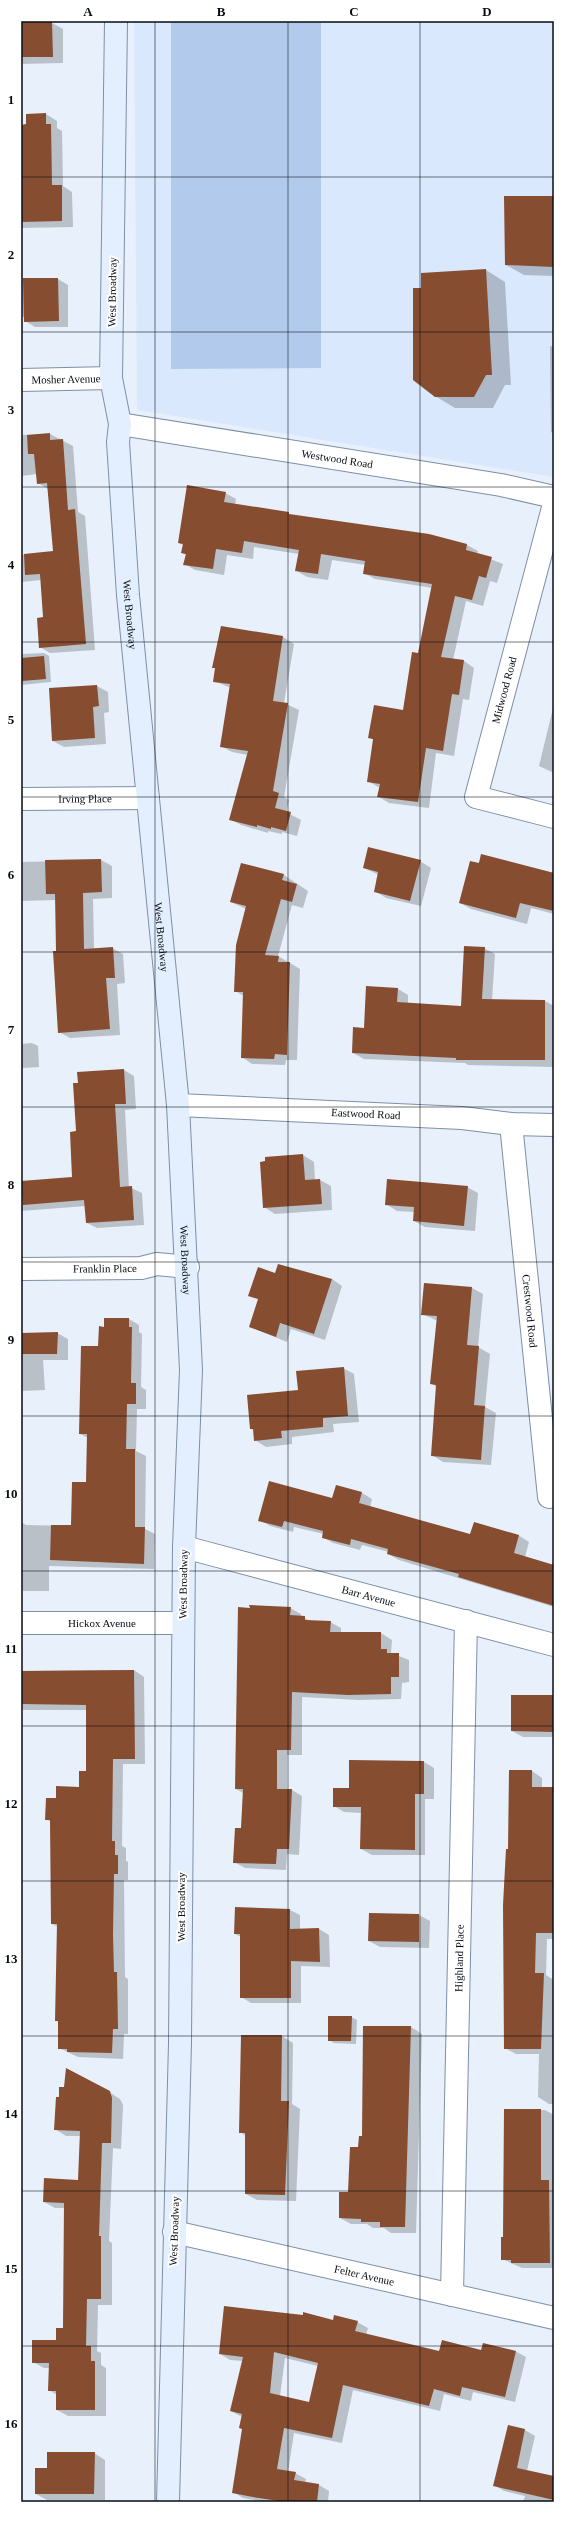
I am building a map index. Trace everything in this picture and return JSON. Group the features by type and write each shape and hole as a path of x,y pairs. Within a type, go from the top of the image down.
{"main road":[{"name":"West Broadway","path":"116,21 111,378 120,424 118,442 128,596 178,1105 188,1267 191,1370 184,1547 180,2043 168,2502"}],"street":[{"name":"Mosher Avenue","path":"21,380 111,378"},
{"name":"Westwood Road","path":"120,424 493,484 554,497"},
{"name":"Midwood Road","path":"554,504 476,796 554,817"},
{"name":"Irving Place","path":"21,799 148,798"},
{"name":"Eastwood Road","path":"178,1105 462,1118 511,1124 554,1125"},
{"name":"Crestwood Road","path":"511,1124 549,1498"},
{"name":"Franklin Place","path":"21,1269 140,1268 157,1264 188,1267"},
{"name":"Barr Avenue","path":"184,1547 554,1645"},
{"name":"Highland Place","path":"452,2295 466,1621"},
{"name":"Hickox Avenue","path":"21,1623 183,1623"},
{"name":"Felter Avenue","path":"174,2232 554,2318"}],"shaded area":[{"path":"134,21 554,21 554,477 137,410"},
{"path":"171,21 321,21 321,368 171,369"}],"building":[{"path":"21,22 52,22 53,57 21,57"},
{"path":"46,113 46,124 51,124 52,185 62,185 62,221 21,222 21,125 26,124 26,114"},
{"path":"504,196 554,196 554,267 505,265"},
{"path":"486,269 492,375 486,375 474,397 435,397 413,380 413,288 421,288 421,273"},
{"path":"23,278 58,278 59,321 24,322"},
{"path":"50,433 50,440 63,439 68,510 75,509 86,644 39,648 37,618 43,617 40,574 25,575 24,554 53,551 47,483 37,484 34,454 28,454 27,435"},
{"path":"187,485 226,492 224,502 289,512 289,514 429,534 467,544 466,550 492,557 486,578 479,576 472,600 455,596 441,657 464,660 459,695 452,694 443,751 426,748 418,802 377,797 380,784 367,782 373,739 368,738 374,705 403,710 412,652 418,653 432,584 363,574 365,561 321,554 318,574 295,571 299,550 244,541 242,553 216,549 213,569 183,565 186,554 181,553 183,544 178,543"},
{"path":"221,626 283,636 273,701 288,703 273,791 279,793 275,808 291,812 286,831 257,825 257,827 229,820 248,751 220,747 230,684 213,682 215,668 212,668"},
{"path":"44,656 46,679 22,681 21,658"},
{"path":"97,685 99,706 93,707 95,738 52,741 49,688"},
{"path":"368,847 421,860 410,901 374,892 378,872 363,868"},
{"path":"481,854 554,873 554,911 520,903 516,918 459,903 470,861 479,863"},
{"path":"101,859 102,892 83,893 84,949 113,947 115,978 106,978 110,1029 58,1033 53,951 56,951 55,894 46,894 45,860"},
{"path":"241,863 284,874 282,880 297,884 292,902 281,899 265,955 279,956 278,962 290,962 287,1055 275,1054 274,1059 241,1058 243,992 234,992 236,945 246,906 230,902"},
{"path":"464,946 485,947 482,999 545,1000 545,1060 456,1060 456,1058 352,1053 353,1027 364,1028 366,986 398,988 397,1002 461,1006"},
{"path":"124,1069 126,1104 115,1104 120,1187 132,1186 134,1220 86,1223 84,1200 23,1205 21,1181 72,1177 70,1132 76,1131 73,1083 78,1083 77,1072"},
{"path":"303,1154 305,1180 320,1179 322,1204 263,1208 260,1162 265,1161 265,1157"},
{"path":"387,1179 468,1186 464,1226 413,1221 414,1207 385,1205"},
{"path":"278,1264 332,1279 314,1334 280,1323 276,1337 249,1327 258,1299 248,1296 258,1267 275,1273"},
{"path":"424,1283 472,1287 467,1345 479,1346 474,1405 485,1406 481,1460 431,1456 436,1385 430,1384 437,1316 421,1315"},
{"path":"104,1318 129,1318 129,1327 132,1327 131,1383 136,1383 136,1404 127,1404 126,1449 135,1449 135,1527 145,1527 144,1564 50,1560 51,1525 71,1525 72,1482 86,1482 87,1434 79,1434 81,1346 98,1346 99,1326 104,1327"},
{"path":"58,1332 57,1354 21,1354 21,1333"},
{"path":"344,1367 348,1416 323,1418 323,1427 281,1431 282,1438 254,1441 253,1429 250,1429 247,1395 298,1390 296,1371"},
{"path":"269,1481 332,1498 336,1485 362,1492 359,1503 470,1534 474,1522 519,1535 514,1553 554,1565 554,1606 458,1577 459,1574 387,1554 388,1549 351,1539 350,1545 322,1538 323,1531 284,1521 282,1527 258,1521"},
{"path":"249,1605 291,1607 290,1615 305,1616 305,1620 331,1621 330,1632 381,1632 381,1649 387,1649 387,1653 399,1653 399,1677 391,1677 391,1694 348,1695 292,1692 291,1750 277,1750 277,1789 292,1789 289,1849 277,1849 276,1864 233,1863 235,1828 241,1828 243,1789 235,1789 238,1607 250,1608"},
{"path":"134,1670 135,1759 113,1759 112,1841 115,1841 115,1855 118,1855 118,1874 114,1874 113,1935 114,1972 117,1972 118,2029 113,2029 112,2053 67,2052 67,2049 58,2049 58,2021 55,2021 57,1924 51,1924 50,1820 45,1820 46,1798 56,1798 56,1786 79,1787 79,1771 86,1771 86,1705 21,1704 21,1671"},
{"path":"511,1695 554,1695 554,1732 511,1731"},
{"path":"349,1760 424,1761 424,1794 415,1794 415,1850 360,1849 361,1807 333,1807 333,1788 349,1788"},
{"path":"509,1770 532,1770 532,1787 554,1787 554,1933 536,1933 535,1973 544,1973 541,2049 504,2049 503,1905 506,1849 508,1849"},
{"path":"235,1907 290,1909 290,1929 319,1928 320,1962 291,1961 291,1998 240,1998 240,1934 234,1934"},
{"path":"369,1913 419,1914 419,1942 368,1941"},
{"path":"328,2016 352,2016 351,2041 328,2041"},
{"path":"363,2026 411,2026 405,2227 380,2227 380,2222 361,2222 361,2219 339,2218 339,2192 348,2192 350,2147 358,2147 359,2136 362,2136"},
{"path":"241,2035 282,2035 281,2101 289,2101 285,2195 245,2194 245,2133 239,2133"},
{"path":"66,2068 110,2091 112,2098 111,2143 102,2143 99,2236 101,2236 101,2299 87,2299 86,2346 91,2346 91,2361 95,2361 95,2410 56,2410 56,2391 48,2391 49,2363 32,2363 32,2340 56,2340 56,2328 63,2328 64,2203 43,2202 44,2178 78,2180 80,2131 54,2130 56,2097 59,2097 59,2087 64,2087"},
{"path":"504,2109 541,2109 541,2180 549,2180 550,2263 511,2263 511,2260 501,2260 501,2237 503,2237"},
{"path":"224,2306 303,2315 303,2312 333,2320 334,2315 358,2321 355,2331 439,2351 442,2340 481,2350 483,2343 516,2351 505,2397 462,2387 460,2396 434,2389 429,2406 343,2385 332,2438 284,2428 277,2469 296,2472 294,2480 319,2484 317,2502 285,2502 232,2493 242,2429 239,2428 242,2414 230,2411 243,2357 219,2354","holes":["274,2352 318,2363 309,2402 270,2393"]},
{"path":"508,2425 525,2429 517,2468 554,2476 554,2500 493,2486"},
{"path":"47,2452 95,2452 94,2494 35,2494 35,2468 47,2468"}]}
